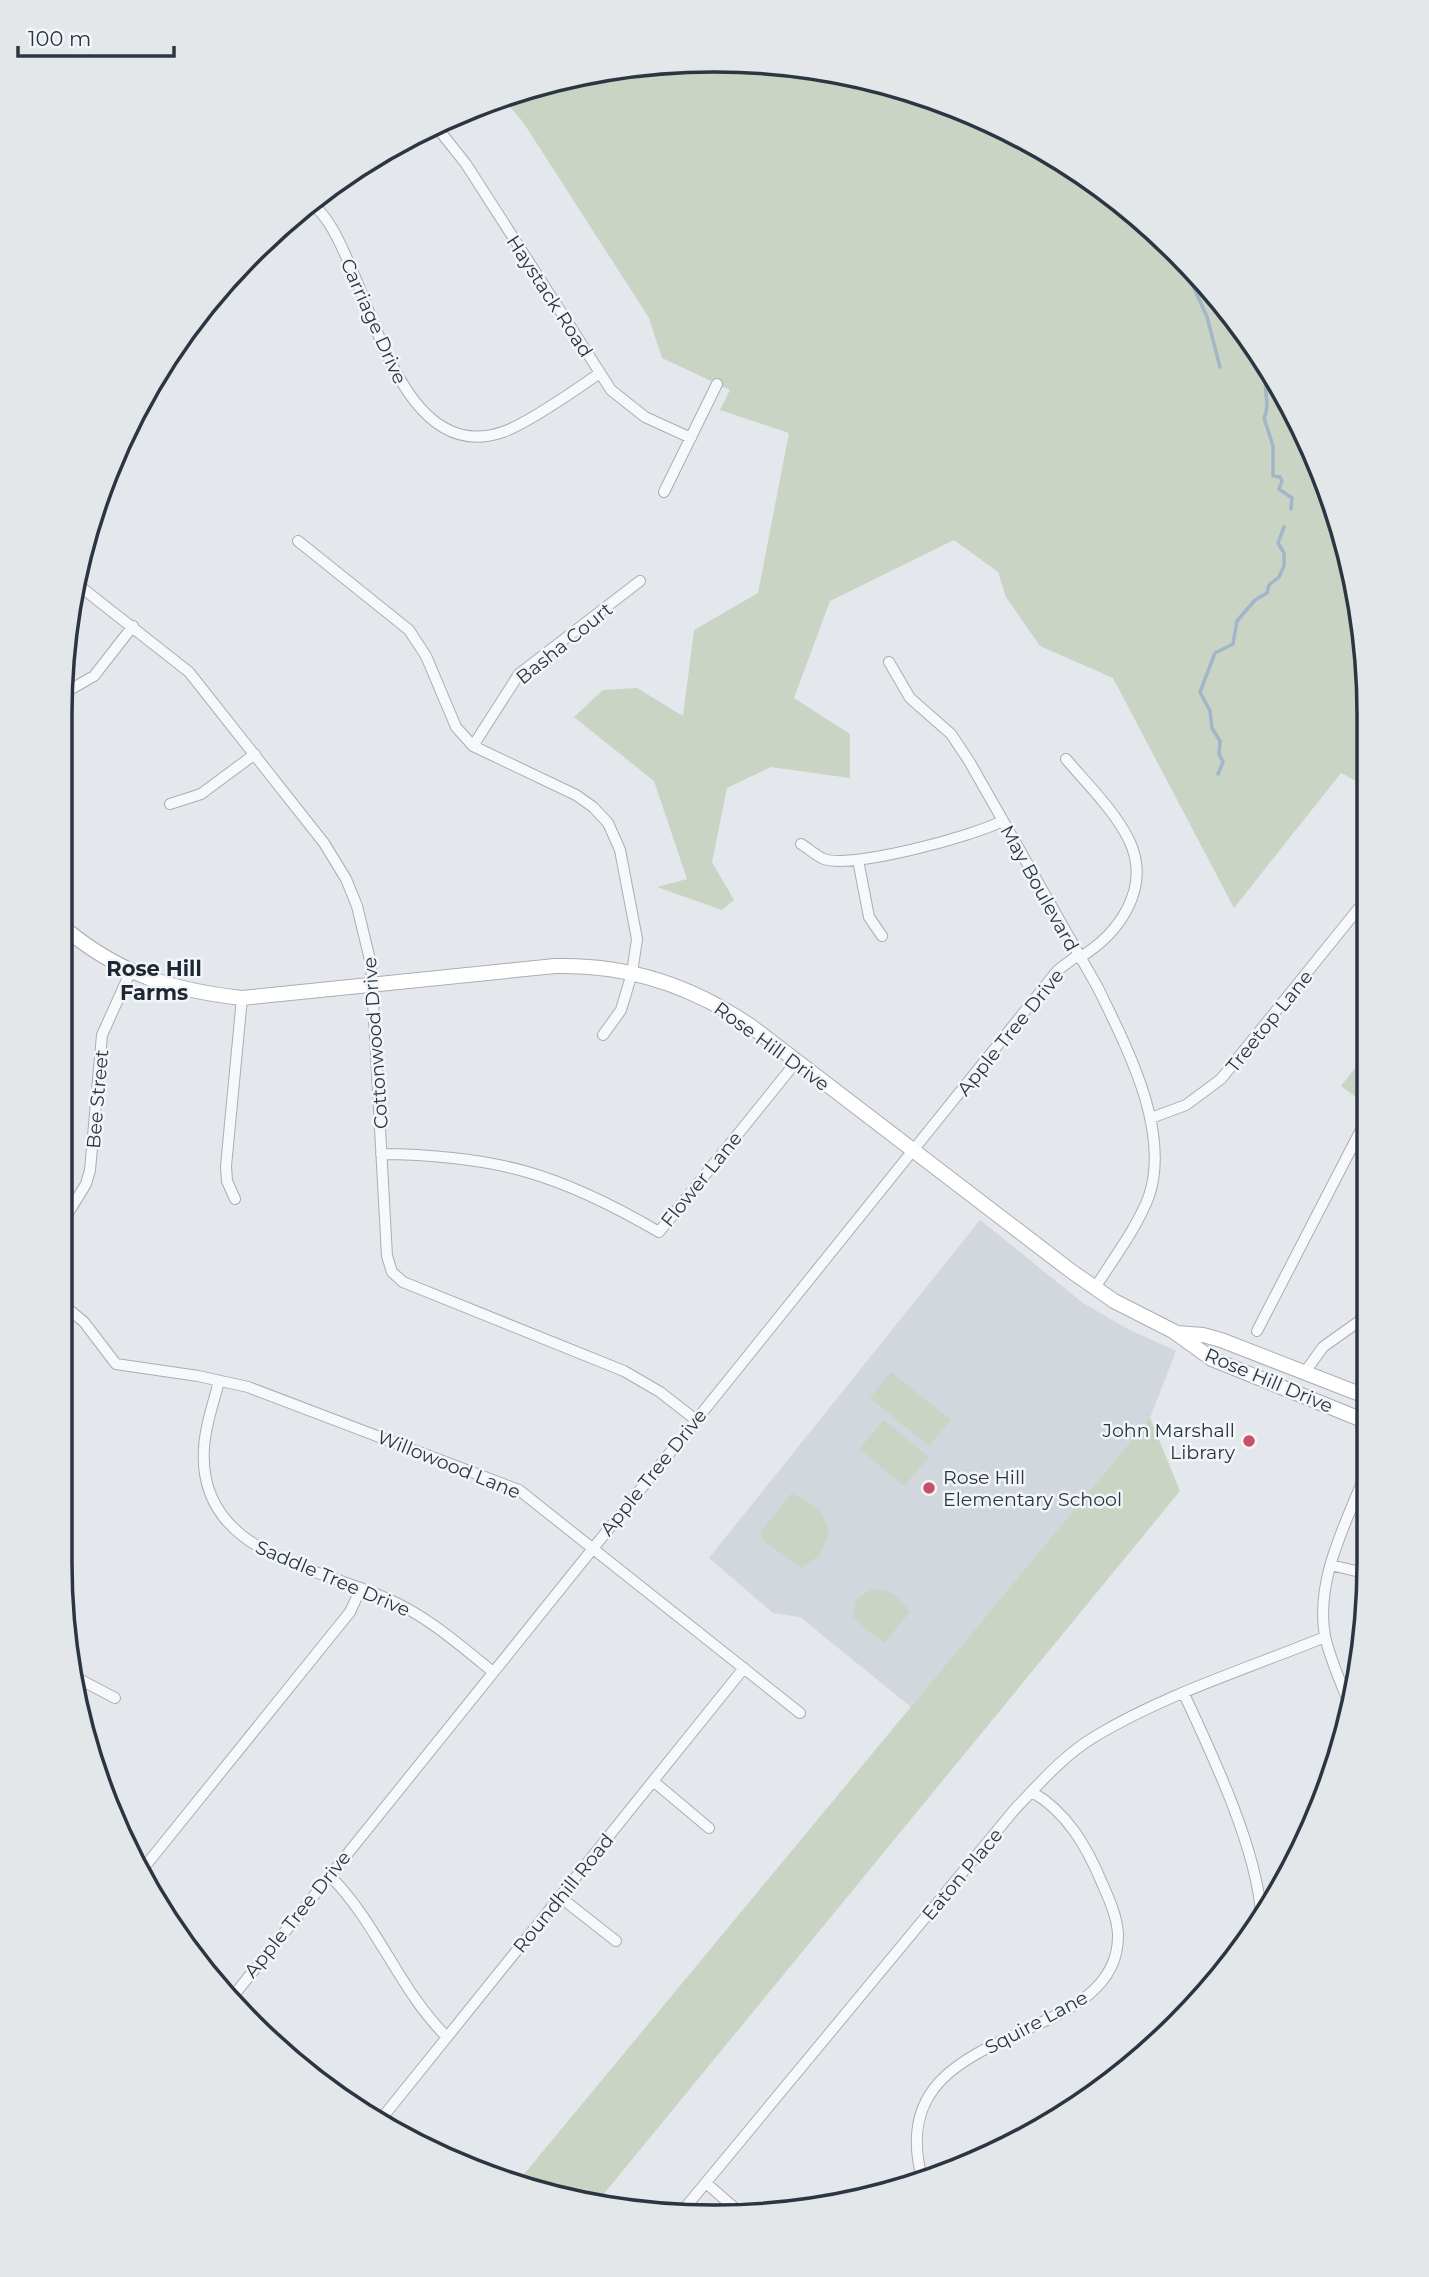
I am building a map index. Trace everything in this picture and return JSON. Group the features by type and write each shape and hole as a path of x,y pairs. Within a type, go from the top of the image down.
{"street":[{"name":"Haystack Road","path":"441,133 466,164 600,373 630,407 691,438"},
{"name":"Carriage Drive","path":"319,208 340,242 405,393 434,424 467,435 503,432 600,373"},
{"path":"664,492 717,384"},
{"path":"298,541 409,630 426,656 456,727 473,746 576,795 593,807 608,823 620,850 637,939 632,973 621,1010 603,1035"},
{"name":"Basha Court","path":"473,746 519,674 640,581"},
{"name":"Cottonwood Drive","path":"84,589 189,672 324,843 345,879 365,931 373,985 388,1275 624,1371 660,1392 696,1420"},
{"path":"73,688 94,676 133,626"},
{"name":"May Boulevard","path":"889,662 910,698 960,747 1115,1023 1151,1118 1156,1153 1149,1194 1137,1220 1095,1288"},
{"path":"170,804 201,794 255,754"},
{"name":"Apple Tree Drive","path":"236,1992 1058,970 1108,939 1125,914 1134,890 1135,869 1130,843 1116,819 1066,759"},
{"path":"801,844 823,859 858,860 979,833 1002,821"},
{"path":"858,860 869,917 882,936"},
{"name":"Treetop Lane","path":"1151,1118 1186,1105 1221,1079 1357,910"},
{"name":"Rose Hill Drive","path":"72,933 130,973 191,991 242,998 555,966 596,966 669,982 715,1003 1095,1288 1176,1333 1202,1353 1233,1369 1357,1418"},
{"name":"Bee Street","path":"72,1207 86,1184 90,1170 102,1035 130,973"},
{"path":"235,1199 227,1181 226,1166 242,998"},
{"name":"Flower Lane","path":"382,1154 463,1157 529,1170 605,1200 659,1232 796,1062"},
{"path":"1257,1331 1357,1137"},
{"name":"Willowood Lane","path":"72,1312 84,1322 117,1364 248,1388 499,1480 537,1502 594,1546 800,1713"},
{"path":"1305,1372 1323,1347 1357,1323"},
{"name":"Rose Hill Drive","path":"1176,1333 1203,1335 1221,1340 1357,1393"},
{"name":"Saddle Tree Drive","path":"219,1381 204,1457 208,1485 221,1514 237,1533 260,1549 361,1588 419,1616 493,1672"},
{"path":"1344,1690 1325,1637 1324,1601 1331,1565 1357,1496"},
{"path":"1331,1565 1357,1571"},
{"path":"147,1864 350,1612 361,1588"},
{"name":"Eaton Place","path":"688,2204 1057,1765 1095,1737 1184,1694 1325,1637"},
{"name":"Roundhill Road","path":"385,2114 744,1668"},
{"path":"83,1681 115,1699"},
{"path":"1184,1694 1248,1847 1256,1874 1260,1903"},
{"path":"653,1781 709,1828"},
{"name":"Squire Lane","path":"920,2171 916,2152 918,2126 928,2099 942,2079 964,2061 1089,1996 1106,1977 1116,1953 1115,1916 1088,1852 1066,1819 1032,1792"},
{"path":"328,1875 347,1895 426,2015 447,2037"},
{"path":"560,1896 616,1941"},
{"path":"706,2183 731,2205"}],"shaded area":[{"name":"Rose Hill Elementary School","path":"980,1220 1083,1303 1126,1328 1176,1351 1150,1418 911,1707 800,1617 773,1613 709,1558"}],"green space":[{"path":"714,72 798,77 881,94 960,121 1036,158 1106,205 1169,260 1224,323 1271,393 1308,469 1335,548 1352,631 1356,672 1357,781 1341,773 1234,908 1113,678 1040,646 1006,597 998,572 954,540 830,601 794,698 850,734 850,778 771,767 727,788 712,862 734,900 722,910 657,887 687,879 654,781 574,717 603,690 637,688 683,716 694,630 758,593 789,433 720,410 730,390 662,358 649,318 523,122 509,106 589,84 631,77"},
{"path":"1357,1066 1357,1098 1341,1086"},
{"path":"891,1372 951,1420 929,1446 870,1398"},
{"path":"1150,1418 1180,1491 603,2195 523,2175"},
{"path":"884,1420 929,1457 904,1486 859,1449"},
{"path":"792,1493 820,1510 829,1532 820,1555 801,1568 761,1539 761,1531"},
{"path":"871,1589 884,1590 894,1595 910,1612 884,1643 852,1617 857,1599"}],"waterway":[{"path":"1193,285 1207,317 1220,367"},
{"path":"1266,385 1267,406 1264,418 1273,446 1273,476 1280,477 1282,481 1279,489 1292,498 1291,509"},
{"path":"1218,774 1223,762 1219,754 1220,741 1212,728 1210,711 1200,692 1215,653 1233,644 1237,621 1255,600 1267,593 1269,585 1279,577 1284,566 1284,553 1278,543 1284,527"}],"place":[{"name":"John Marshall Library","path":"1249,1441"},
{"name":"Rose Hill Elementary School","path":"929,1488"}],"district":[{"name":"Rose Hill Farms","path":"154,981"}]}
